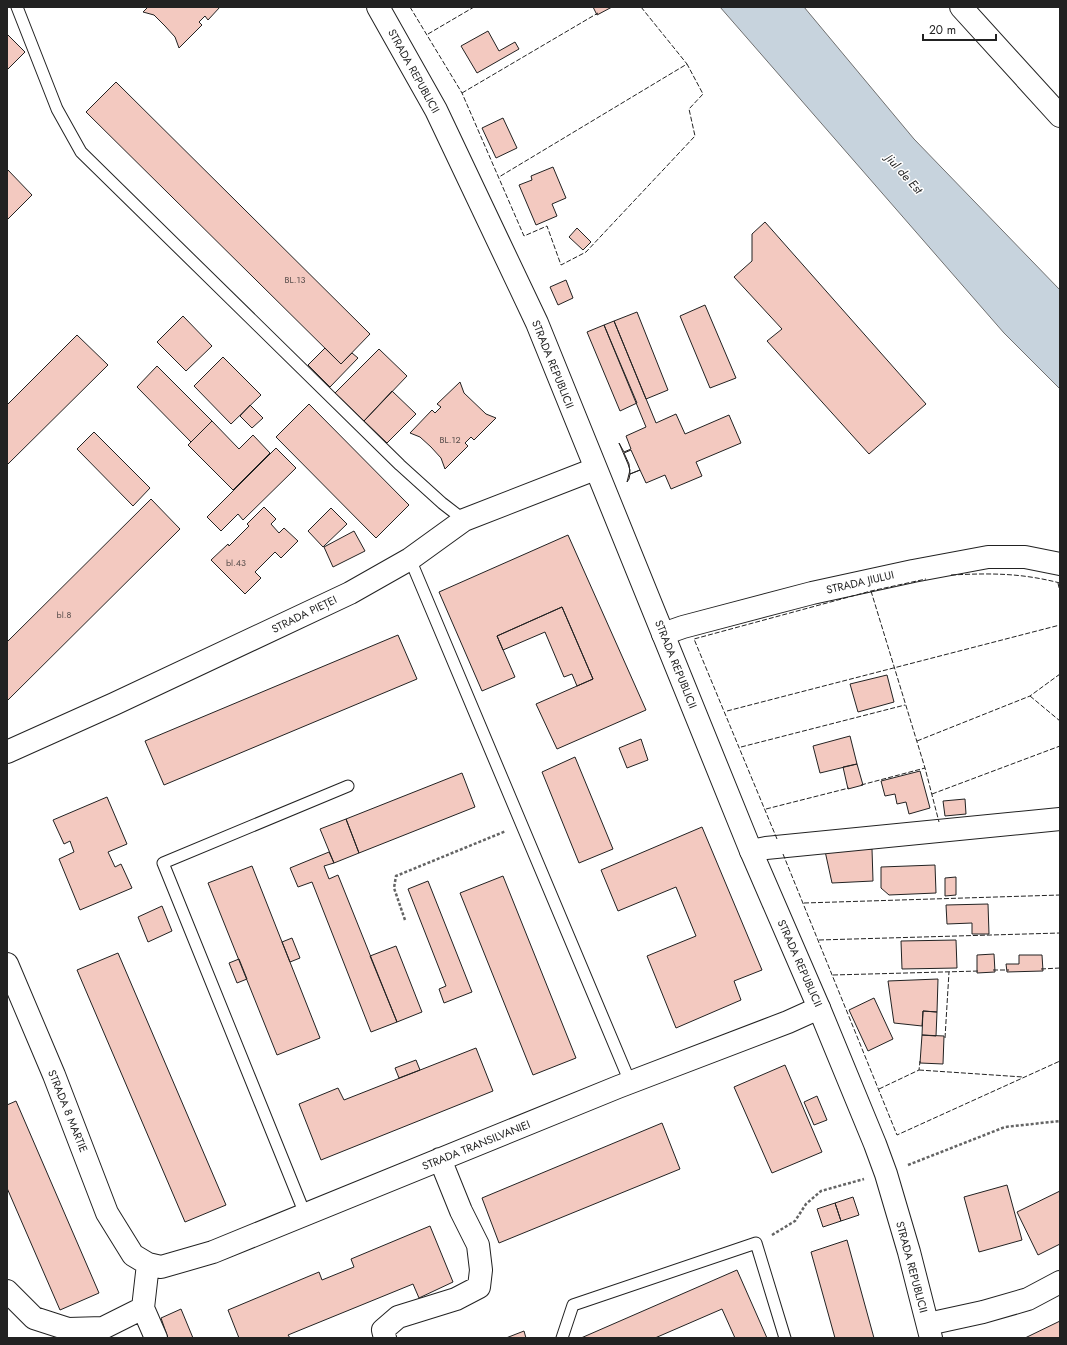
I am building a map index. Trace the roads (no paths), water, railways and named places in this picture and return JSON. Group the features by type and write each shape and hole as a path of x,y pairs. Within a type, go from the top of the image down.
{"street":[{"name":"STRADA REPUBLICII","path":"378,7 436,110 495,232 536,323 751,851 819,1008 886,1174 929,1331"},
{"path":"961,7 1060,116"},
{"name":"STRADA PIEȚEI","path":"7,752 350,593 410,559 464,520 595,468"},
{"name":"STRADA JIULUI","path":"663,634 683,627 812,593 913,571 988,557 1025,557 1060,564"},
{"path":"751,851 766,848 1060,819"},
{"name":"STRADA 8 MARTIE","path":"7,964 59,1090 107,1213 140,1260"},
{"name":"STRADA TRANSILVANIEI","path":"140,1260 161,1267 213,1252 630,1082 788,1022 819,1008"},
{"path":"385,1338 383,1330 398,1317 456,1299 479,1287 481,1270 478,1245 461,1211 440,1159"},
{"path":"140,1260 143,1308 156,1338"},
{"path":"929,1331 983,1312 1028,1299 1060,1282"},
{"path":"7,1291 34,1318 68,1329 102,1328 143,1308"}],"lane":[{"path":"17,7 57,109 81,152 400,465 442,503 464,520"},
{"path":"410,559 630,1082"},
{"path":"304,1214 163,863 348,786"},
{"path":"562,1338 573,1305 756,1243 785,1338"}],"water":[{"name":"Jiul de Est","path":"720,7 804,7 914,139 1060,290 1060,389 1004,333"}]}
